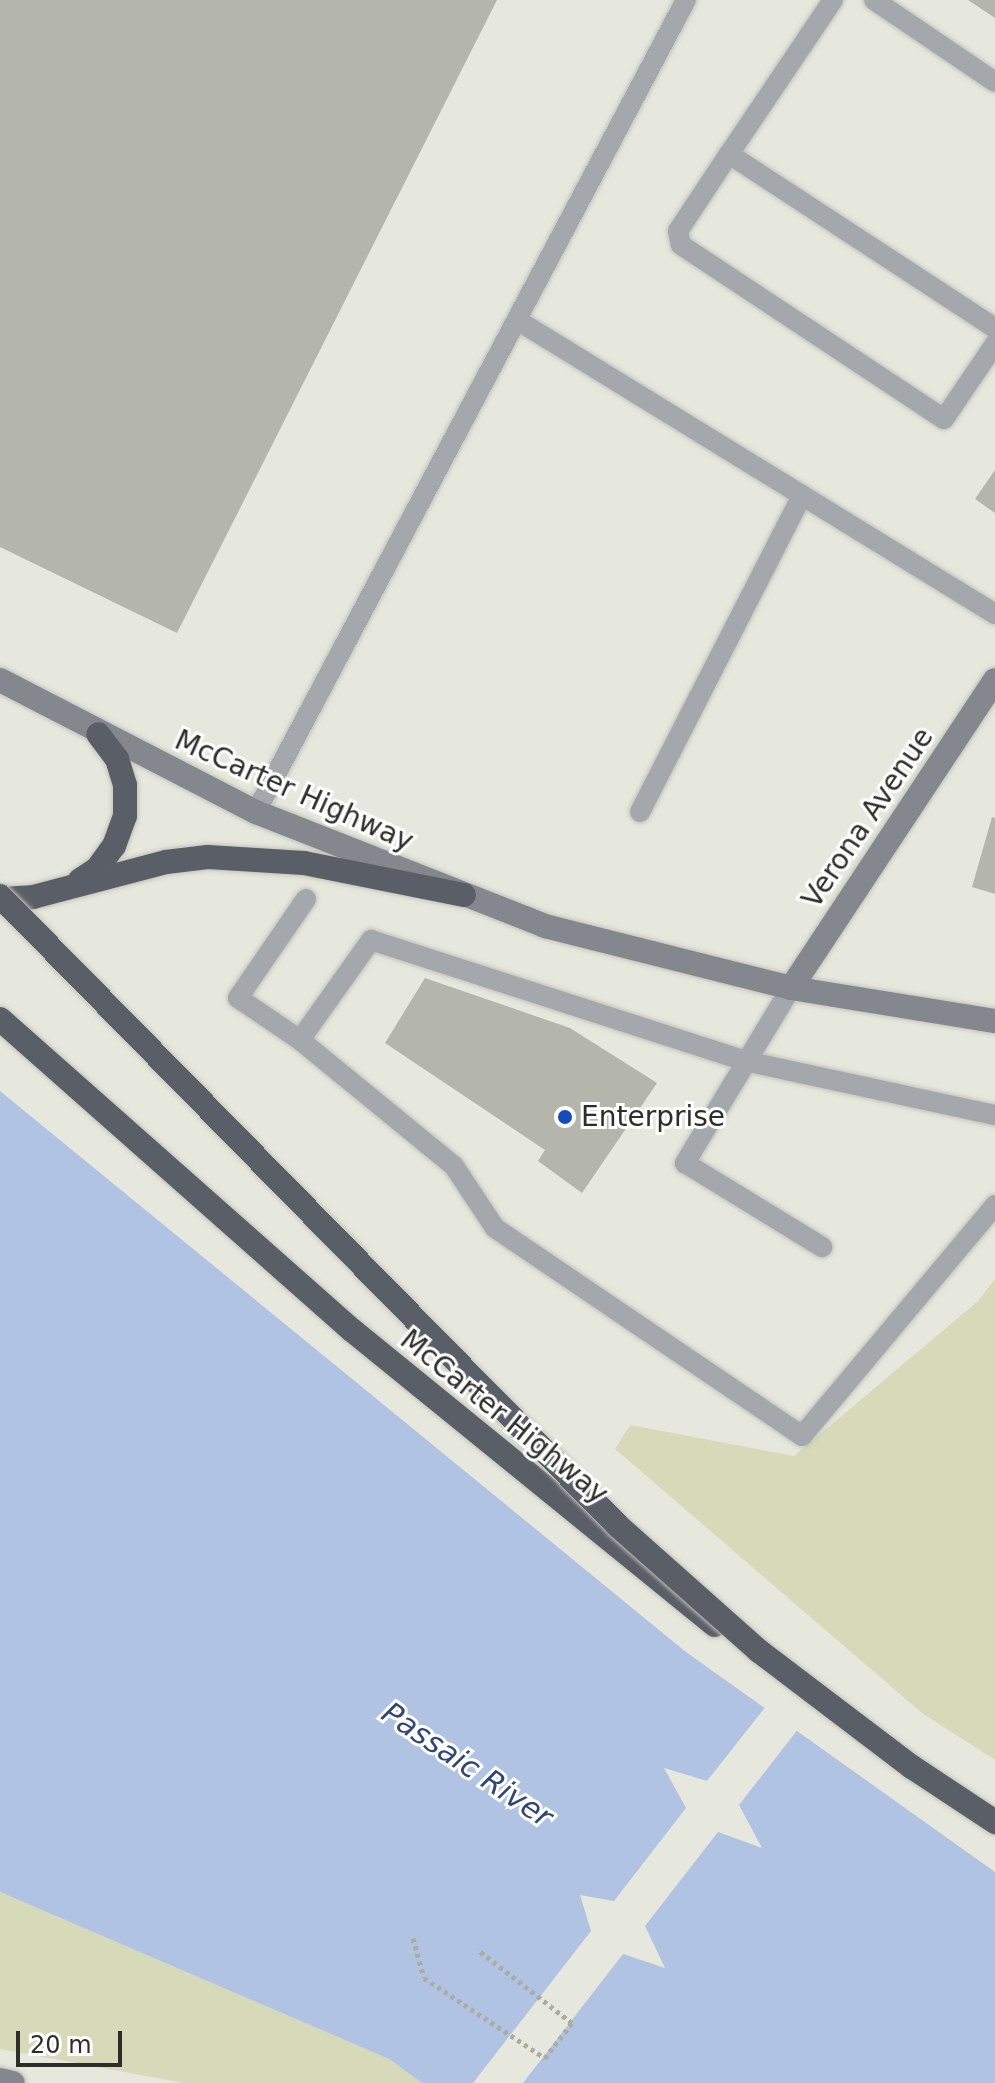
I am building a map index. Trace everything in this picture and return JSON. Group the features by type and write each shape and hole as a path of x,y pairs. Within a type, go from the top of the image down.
{"highway":[{"path":"33,897 97,869 114,846 125,816 125,785 117,759 98,734"},
{"path":"0,898 33,897 166,862 208,857 304,863 464,895"},
{"path":"0,898 617,1525 759,1651 899,1758 995,1822"},
{"name":"McCarter Highway","path":"0,1019 255,1247 577,1516 828,1713 995,1829"}],"street":[{"name":"McCarter Highway","path":"0,680 98,734 256,812 560,931 791,988 995,1021"},
{"name":"Verona Avenue","path":"791,988 995,680"},
{"path":"0,2080 13,2083"}],"lane":[{"path":"256,812 686,0"},
{"path":"833,0 678,231 681,245 944,419 995,344"},
{"path":"874,0 995,82"},
{"path":"729,154 995,328"},
{"path":"517,320 995,614"},
{"path":"640,812 802,495"},
{"path":"306,899 238,998 300,1040 454,1166 495,1228 802,1436 995,1205"},
{"path":"300,1040 371,940 745,1061 995,1115"},
{"path":"791,988 685,1163 822,1247"}],"path":[{"path":"413,1938 424,1978 545,2058 572,2023 477,1949"}],"green space":[{"path":"995,1279 995,1760 922,1713 615,1449 630,1425 794,1456 978,1301"},
{"path":"0,1892 389,2059 422,2083 184,2083 0,2049"}],"water":[{"name":"Passaic River","path":"0,1091 686,1652 995,1872 995,2083 422,2083 389,2059 0,1892"}],"pier":[{"path":"767,1705 799,1728 739,1805 762,1848 718,1832 645,1926 665,1968 623,1954 523,2083 473,2083 591,1931 580,1895 614,1901 686,1808 664,1768 707,1781"}],"building":[{"path":"0,0 497,0 177,633 0,547"},
{"path":"968,0 995,0 995,18"},
{"path":"995,470 995,513 975,499"},
{"path":"992,817 995,818 995,894 972,887"},
{"name":"Enterprise","path":"425,978 570,1028 657,1083 582,1193 538,1161 545,1150 385,1043"}],"place":[{"name":"Enterprise","path":"565,1117"}]}
